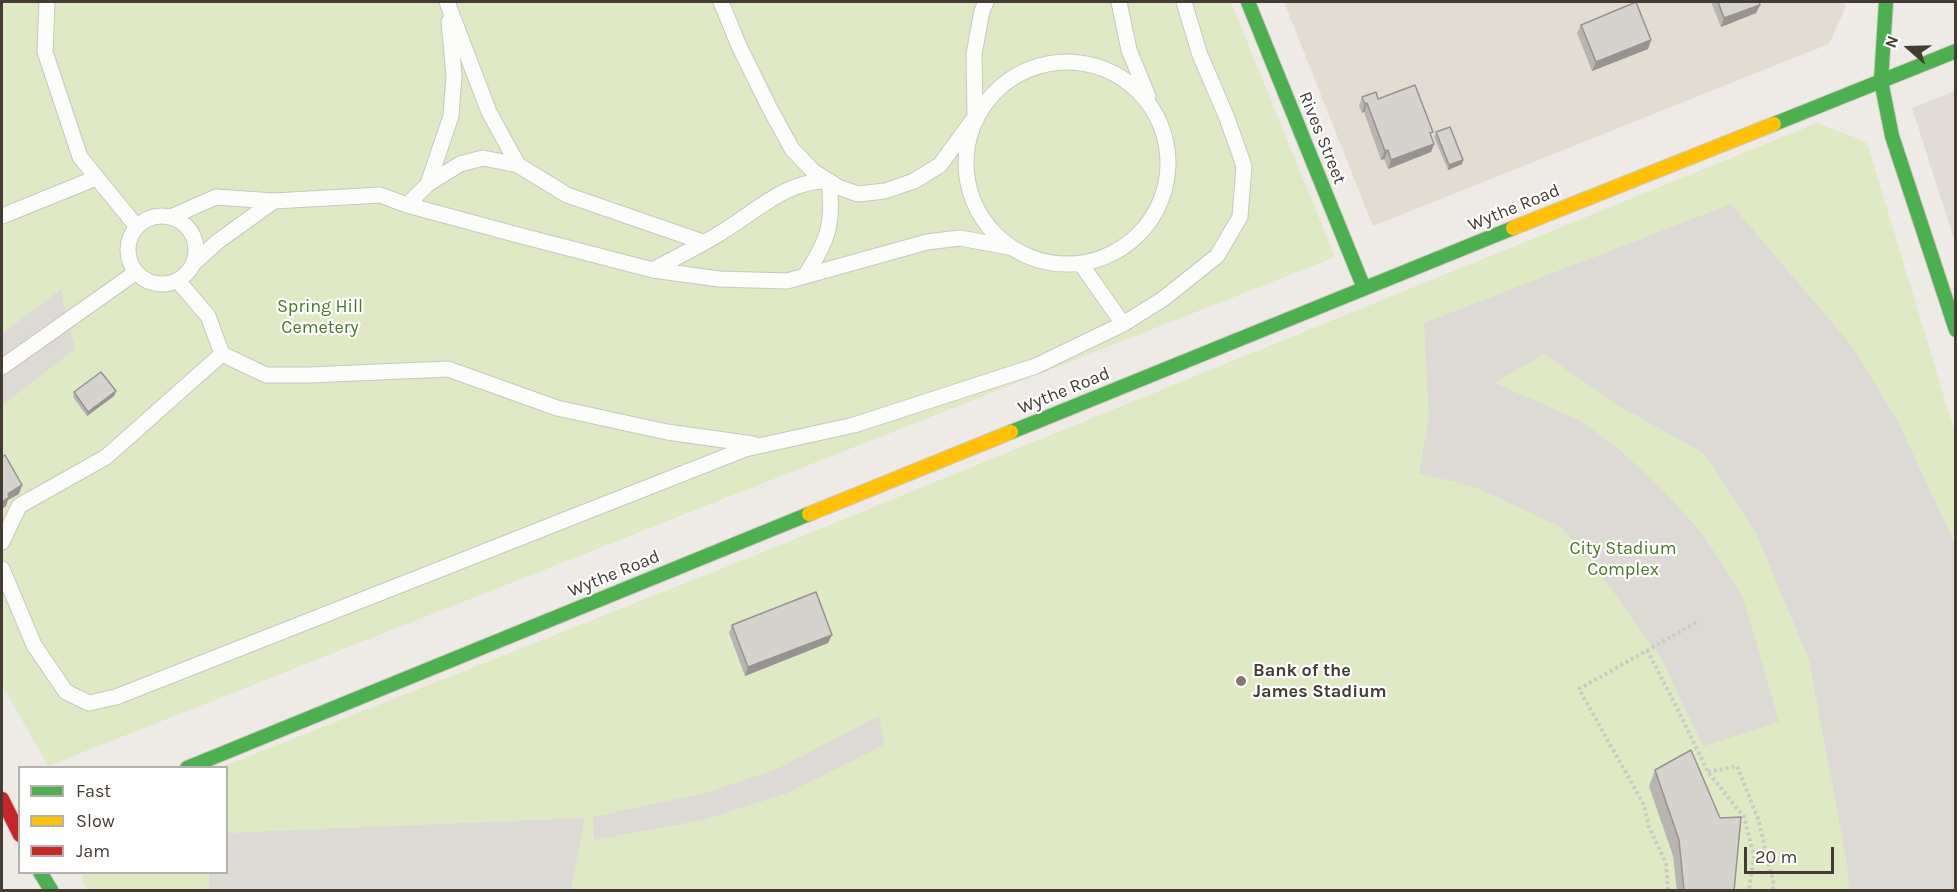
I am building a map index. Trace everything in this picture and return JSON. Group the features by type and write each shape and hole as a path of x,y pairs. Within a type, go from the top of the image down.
{"street":[{"name":"Rives Street","path":"1248,2 1364,288"},
{"path":"1886,2 1881,81 1892,136 1956,330"},
{"name":"Wythe Road","path":"192,766 1364,288 1956,51"},
{"path":"2,799 17,835"},
{"path":"41,874 51,891"}],"lane":[{"path":"47,2 45,52 80,157 137,227"},
{"path":"447,2 489,112 518,165"},
{"path":"428,184 452,116 454,75 447,2"},
{"path":"721,2 764,97 792,149 813,171 838,187 858,194 885,192 914,181 940,165 993,92 1017,73 1046,62 1077,61 1107,69 1133,85 1155,110"},
{"path":"986,2 982,11 974,54 975,117 966,145 966,174 973,202 987,227 1009,247 1025,256 1062,265 1081,264 1113,254 1139,234 1158,207 1168,175 1166,141 1128,50 1119,2"},
{"path":"2,569 34,645 66,692 89,703 116,697 734,453 854,425 1036,366 1123,324 1163,299 1217,256 1240,217 1244,166 1227,118 1200,55 1184,2"},
{"path":"407,205 428,184 460,164 483,158 518,165 567,195 703,242"},
{"path":"2,216 96,178"},
{"path":"653,270 790,188 813,181 828,181"},
{"path":"805,276 819,254 830,229 832,206 828,181"},
{"path":"274,201 218,242 178,281 167,285 155,285 135,273 127,254 128,244 137,227 152,217 171,217 216,197 274,201 380,195 407,205 518,236 653,270 719,279 787,281 927,242 960,238 1009,247"},
{"path":"171,217 182,222 190,230 195,241 194,264"},
{"path":"1081,264 1123,324"},
{"path":"2,367 135,273"},
{"path":"178,281 208,316 222,354 266,375 448,369 557,408 667,432 762,445"},
{"path":"2,543 19,506 106,457 222,354"}],"path":[{"path":"1668,891 1666,863 1649,827 1644,805 1579,689 1696,622"},
{"path":"1647,650 1708,772 1744,817 1754,857 1749,891"},
{"path":"1708,772 1737,766 1758,819 1773,881 1773,891"}],"shaded area":[{"path":"1284,2 1845,2 1845,9 1829,44 1373,226"},
{"path":"1955,91 1955,242 1912,108"},
{"path":"1731,204 1851,345 1898,422 1955,544 1955,890 1849,890 1847,863 1809,660 1756,533 1704,453 1619,406 1544,354 1495,383 1579,420 1621,451 1665,492 1704,536 1743,597 1779,722 1703,746 1662,660 1595,566 1561,527 1477,488 1419,473 1429,419 1424,323"},
{"path":"62,289 75,349 2,405 2,333"},
{"path":"879,716 884,745 787,793 703,820 594,840 593,817 709,792 777,769"},
{"path":"585,818 571,890 209,890 209,874 228,874 228,833"}],"green space":[{"name":"Spring Hill Cemetery","path":"2,2 1231,2 1335,257 48,766 2,685"},
{"name":"City Stadium Complex","path":"1817,123 1867,142 1955,433 1955,890 88,890 82,880 83,874 228,874 228,766 225,766 741,561"}],"building":[{"path":"1636,2 1651,40 1596,62 1581,25"},
{"path":"1718,2 1759,2 1760,5 1724,18"},
{"path":"1415,85 1433,132 1430,133 1434,144 1391,160 1388,150 1385,151 1367,103 1365,104 1362,97 1376,92 1378,99"},
{"path":"1450,127 1463,160 1449,165 1436,132"},
{"path":"101,372 116,391 88,412 74,392"},
{"path":"5,455 22,485 8,494 9,497 2,502 2,457"},
{"path":"816,592 832,635 748,667 732,625"},
{"path":"1691,750 1720,818 1741,817 1734,891 1684,891 1679,840 1655,770"}],"traffic: fast":[{"path":"1248,2 1364,288"},
{"path":"1886,2 1881,81 1892,136 1956,330"},
{"path":"1774,124 1956,51"},
{"path":"1011,432 1513,228"},
{"path":"192,766 809,514"},
{"path":"41,874 51,890"}],"traffic: slow":[{"path":"1513,228 1774,124"},
{"path":"809,514 1011,432"}],"traffic: jam":[{"path":"2,799 18,831"}],"place":[{"name":"Bank of the James Stadium","path":"1241,681"}]}
